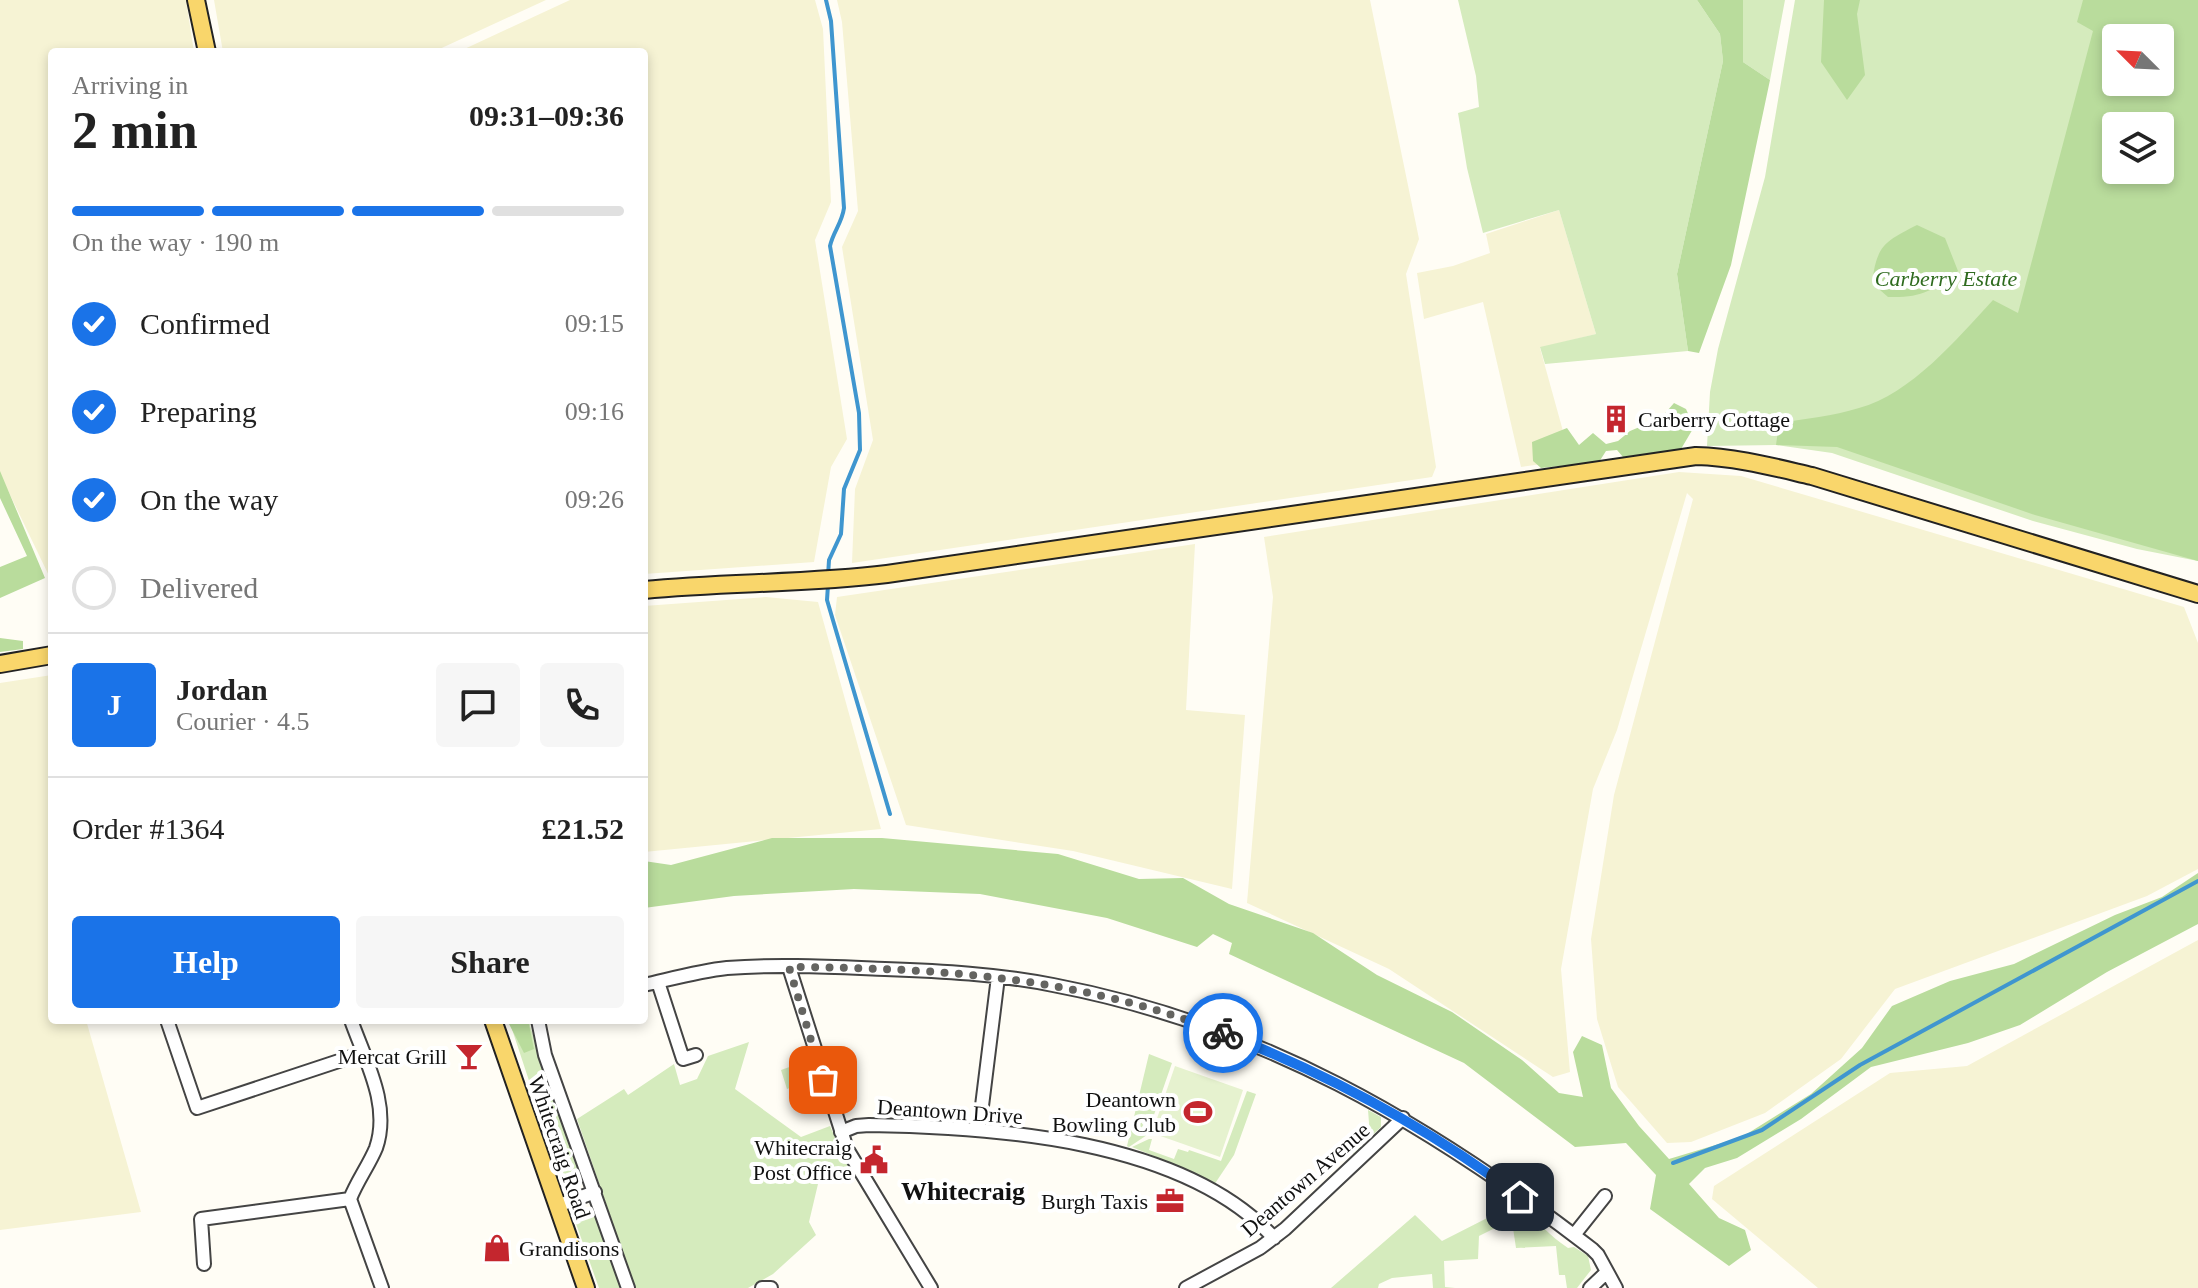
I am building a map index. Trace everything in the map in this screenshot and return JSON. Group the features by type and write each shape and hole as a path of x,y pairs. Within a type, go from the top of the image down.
{"main road":[{"path":"196,0 206,48"},
{"path":"648,590 711,584 839,580 1696,456 1753,462 1812,476 2198,594"},
{"path":"0,664 48,656"},
{"name":"Whitecraig Road","path":"494,1024 586,1288"}],"street":[{"path":"789,967 854,1164 931,1288"},
{"path":"648,984 726,968 943,971 1053,984 1206,1026 1281,1056 1378,1104 1465,1156 1598,1255 1616,1288"},
{"path":"979,1130 998,977"},
{"path":"658,982 683,1059 696,1055"},
{"path":"168,1024 197,1108 363,1053"},
{"path":"352,1024 382,1118 375,1150 358,1178 350,1199 382,1288"},
{"path":"539,1024 545,1055 628,1288"},
{"name":"Deantown Avenue","path":"1186,1288 1274,1238 1403,1118"},
{"name":"Deantown Drive","path":"841,1132 869,1125 979,1130 1092,1147 1162,1167 1207,1188 1274,1238"},
{"path":"557,1206 595,1192"},
{"path":"1574,1235 1605,1196"},
{"path":"204,1264 201,1219 350,1199"},
{"path":"1590,1288 1607,1272"},
{"path":"762,1288 771,1288"}],"shaded area":[{"path":"0,0 186,0 193,48 48,48 48,574 0,474"},
{"path":"214,0 546,0 442,48 222,48"},
{"path":"570,0 815,0 823,29 831,202 815,240 847,439 831,467 814,562 648,574 648,48 467,48"},
{"path":"837,0 1370,0 1419,239 1406,274 1436,467 1432,477 852,563 855,489 873,440 842,247 858,211 842,22"},
{"path":"1559,210 1596,334 1540,348 1571,460 1521,467 1483,302 1424,319 1417,273 1453,266 1490,253 1486,234"},
{"path":"1679,472 1741,476 2184,607 2198,643 2198,869 2147,896 1895,989 1841,1059 1765,1113 1691,1142 1667,1143 1618,1087 1597,1019 1591,939 1614,795 1693,499 1687,493 1617,730 1593,789 1561,969 1570,1072 1553,1077 1389,969 1247,903 1273,597 1264,537"},
{"path":"1195,544 1186,710 1245,715 1232,889 1073,851 906,825 835,615 837,597"},
{"path":"766,597 818,602 881,829 648,852 648,606"},
{"path":"48,676 48,1024 87,1024 141,1212 0,1230 0,683"},
{"path":"2198,940 2198,1288 1818,1288 1712,1199 1714,1186 1890,1073 1967,1066"}],"green space":[{"path":"1458,0 1697,0 1720,34 1723,61 1677,274 1688,351 1545,364 1540,347 1596,334 1559,210 1483,233 1467,168 1458,113 1479,107 1476,76"},
{"path":"1697,0 1743,0 1743,62 1770,80 1731,265 1699,353 1688,351 1677,274 1723,61 1720,34"},
{"path":"1743,0 1785,0 1770,80 1743,62"},
{"name":"Carberry Estate","path":"1795,0 2198,0 2198,561 2137,549 2033,521 1832,453 1776,445 1707,446 1710,392 1718,349 1765,177"},
{"path":"1824,0 1860,0 1857,14 1865,75 1847,100 1821,62"},
{"path":"2083,0 2198,0 2198,561 2035,515 1837,447 1776,445 1779,423 1849,411 1897,391 1932,363 1993,300 2018,313 2093,31 2077,22"},
{"path":"1917,225 1945,238 1958,271 1926,292 1888,297 1872,283 1876,260 1884,246"},
{"path":"1674,403 1686,409 1694,427 1681,449 1623,457 1617,450 1606,451 1599,462 1541,468 1533,461 1532,442 1567,428 1579,445 1593,433 1606,444 1618,441 1630,431 1661,418"},
{"path":"0,471 45,578 0,598 0,567 27,556 0,498"},
{"path":"0,638 23,641 23,649 0,652"},
{"path":"772,838 882,838 1058,854 1139,879 1183,878 1229,904 1313,933 1377,975 1452,1012 1522,1060 1559,1093 1583,1097 1573,1052 1582,1036 1602,1045 1611,1088 1669,1159 1742,1137 1811,1094 1862,1048 1892,1006 1950,981 2014,964 2115,915 2162,897 2198,873 2198,924 2107,972 2020,1025 1968,1043 1871,1067 1801,1119 1737,1158 1705,1168 1689,1184 1719,1218 1745,1230 1751,1250 1729,1266 1650,1209 1656,1175 1626,1143 1575,1147 1464,1063 1229,954 1232,943 1213,934 1197,947 1107,918 980,894 854,889 734,896 648,907 648,862 671,865"},
{"path":"509,1024 529,1024 534,1049 524,1053"},
{"path":"510,1024 530,1024 581,1177 572,1188 563,1184"},
{"path":"749,1042 735,1089 801,1137 830,1126 849,1169 818,1184 809,1222 816,1235 773,1274 748,1288 635,1288 577,1119 624,1089 628,1095 674,1064 680,1085 697,1079 708,1056"},
{"path":"1149,1054 1172,1063 1147,1135 1129,1147 1127,1146"},
{"path":"798,1064 803,1083 787,1089 781,1070"},
{"name":"Deantown Bowling Club","path":"1175,1066 1243,1090 1220,1157 1152,1133"},
{"path":"1247,1091 1256,1094 1234,1155 1214,1185 1197,1174 1132,1147 1152,1139 1149,1150 1174,1159 1178,1149 1221,1161"},
{"path":"1368,1110 1381,1117 1381,1127 1353,1154 1352,1138 1370,1136"},
{"path":"1518,1206 1568,1248 1574,1247 1588,1256 1591,1270 1577,1288 1567,1288 1565,1275 1559,1275 1556,1246 1516,1248 1513,1228 1493,1229 1479,1236 1478,1259 1444,1261 1445,1287 1455,1288 1433,1288 1432,1274 1392,1278 1379,1284 1378,1288 1331,1288 1415,1215 1442,1241 1499,1212"},
{"path":"587,1210 596,1213 621,1288 599,1288 575,1221 577,1214"}],"waterway":[{"path":"826,0 831,21 844,208 830,246 859,413 860,450 844,489 841,534 829,560 828,576"},
{"path":"828,585 827,600 890,814"},
{"path":"1673,1163 1762,1130 1860,1065 2198,881"}],"way so far":[{"path":"823,1080 789,967 943,971 1053,984 1156,1010 1223,1033"}],"place":[{"name":"Carberry Cottage","path":"1616,419"},
{"name":"Mercat Grill","path":"469,1056"},
{"name":"Deantown Bowling Club","path":"1198,1112"},
{"name":"Whitecraig Post Office","path":"874,1160"},
{"name":"Burgh Taxis","path":"1170,1201"},
{"name":"Grandisons","path":"497,1248"}],"district":[{"name":"Whitecraig","path":"963,1191"}],"route":[{"path":"1223,1033 1281,1056 1378,1104 1465,1156 1520,1197"}]}
